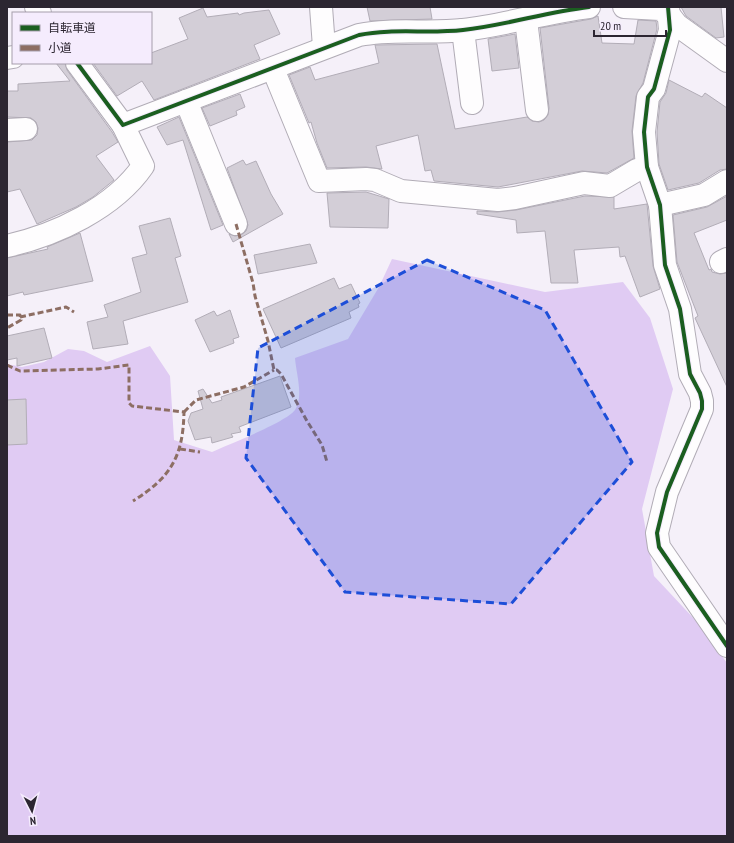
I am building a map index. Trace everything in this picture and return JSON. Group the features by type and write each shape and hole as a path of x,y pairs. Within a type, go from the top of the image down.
{"street":[{"path":"321,7 324,47"},
{"path":"123,125 273,69 324,47 359,35 376,32 437,32 463,30 526,20 563,10 589,7"},
{"path":"624,7 660,9 669,12 677,25 727,61"},
{"path":"669,12 670,30 654,90 648,97 644,132 647,167 660,205 665,265 680,309 690,374 700,393 702,409 668,492 657,533 660,547 727,646"},
{"path":"526,20 537,110"},
{"path":"463,30 472,103"},
{"path":"7,246 45,236 95,209 128,185 143,166 123,125 78,64"},
{"path":"273,69 319,181 366,179 375,180 401,191 498,200 515,198 584,183 610,186 632,173 647,167"},
{"path":"186,101 236,224"},
{"path":"660,205 704,195 727,181"}],"highlighted area":[{"path":"427,260 545,310 632,462 511,604 345,592 246,458 258,348"}],"shaded area":[{"path":"392,259 545,292 623,282 650,318 673,389 642,509 654,576 698,623 727,663 727,836 7,836 7,364 22,367 44,362 68,349 84,351 107,362 150,346 170,376 174,440 212,452 269,427 295,410 298,405 299,385 295,358 348,339 379,287"}],"building":[{"path":"367,7 430,7 432,19 370,21"},
{"path":"681,7 721,7 724,37 716,38 686,16"},
{"path":"203,8 207,17 238,13 239,15 269,10 280,34 254,45 260,59 154,100 142,81 117,96 94,64 152,64 152,53 188,39 179,18"},
{"path":"598,16 602,43 634,44 638,20 656,21 657,29 643,83 636,96 632,131 634,158 607,173 582,171 498,187 434,181 431,170 425,171 418,135 376,146 382,169 366,167 327,168 317,143 311,122 309,123 289,75 310,67 315,80 379,63 375,45 437,44 455,129 527,117 532,121 539,122 544,120 548,115 549,108 540,28 591,19"},
{"path":"515,34 519,68 492,71 488,39"},
{"path":"57,64 65,64 67,70 118,142 96,156 114,180 93,197 76,207 37,224 20,189 7,192 7,142 32,140 37,135 38,128 36,122 31,118 7,117 7,91 18,91 18,84 70,81"},
{"path":"669,80 702,97 705,93 727,108 727,169 720,170 699,183 668,190 659,164 657,132 660,102 666,93"},
{"path":"240,94 245,107 236,111 237,115 210,126 202,108"},
{"path":"179,117 223,225 211,230 183,140 167,145 157,127"},
{"path":"243,160 246,165 256,161 271,194 283,214 233,242 229,234 235,236 241,235 246,231 248,225 227,168"},
{"path":"366,192 389,199 388,228 330,227 327,193"},
{"path":"585,196 614,197 614,209 647,204 653,266 660,289 640,297 625,256 620,257 619,247 574,250 578,283 551,283 545,231 517,233 516,220 477,214 477,211 497,212 516,210"},
{"path":"727,196 727,220 694,233 709,270 711,269 712,272 720,274 727,273 727,387 695,318 698,316 677,262 673,215 707,207"},
{"path":"170,218 181,256 175,258 188,302 123,321 128,344 93,349 87,322 108,317 104,305 141,292 132,258 147,254 139,226"},
{"path":"80,233 93,281 24,295 23,292 7,296 7,258 48,249 47,247"},
{"path":"310,244 317,263 258,274 254,255"},
{"path":"334,278 339,289 351,284 360,303 358,304 359,307 349,312 351,318 281,348 263,309"},
{"path":"230,310 239,337 233,339 234,343 210,352 195,320 214,311 217,316"},
{"path":"44,328 52,358 17,366 17,358 7,360 7,336"},
{"path":"280,376 291,407 239,427 241,432 231,434 233,437 212,443 211,437 195,440 188,421 191,413 203,409 198,391 203,389 212,403 222,400 221,397"},
{"path":"26,399 27,444 7,445 7,400"}],"marked path":[{"path":"236,224 253,283 274,370 277,370 281,374 322,445 327,462"},
{"path":"20,317 66,307 74,312"},
{"path":"7,315 20,315 21,320 7,328"},
{"path":"7,365 20,371 98,369 129,365 129,403 132,406 184,412 181,442 172,464 166,474 157,483 133,501"},
{"path":"184,412 196,400 244,387 274,370"},
{"path":"180,449 200,452"}],"cycle path":[{"path":"78,64 123,125 359,35 398,31 463,30 589,7"},
{"path":"668,7 670,30 654,89 648,97 644,132 647,167 660,205 665,265 680,309 690,374 700,393 702,409 667,492 657,533 659,547 727,646"}]}
